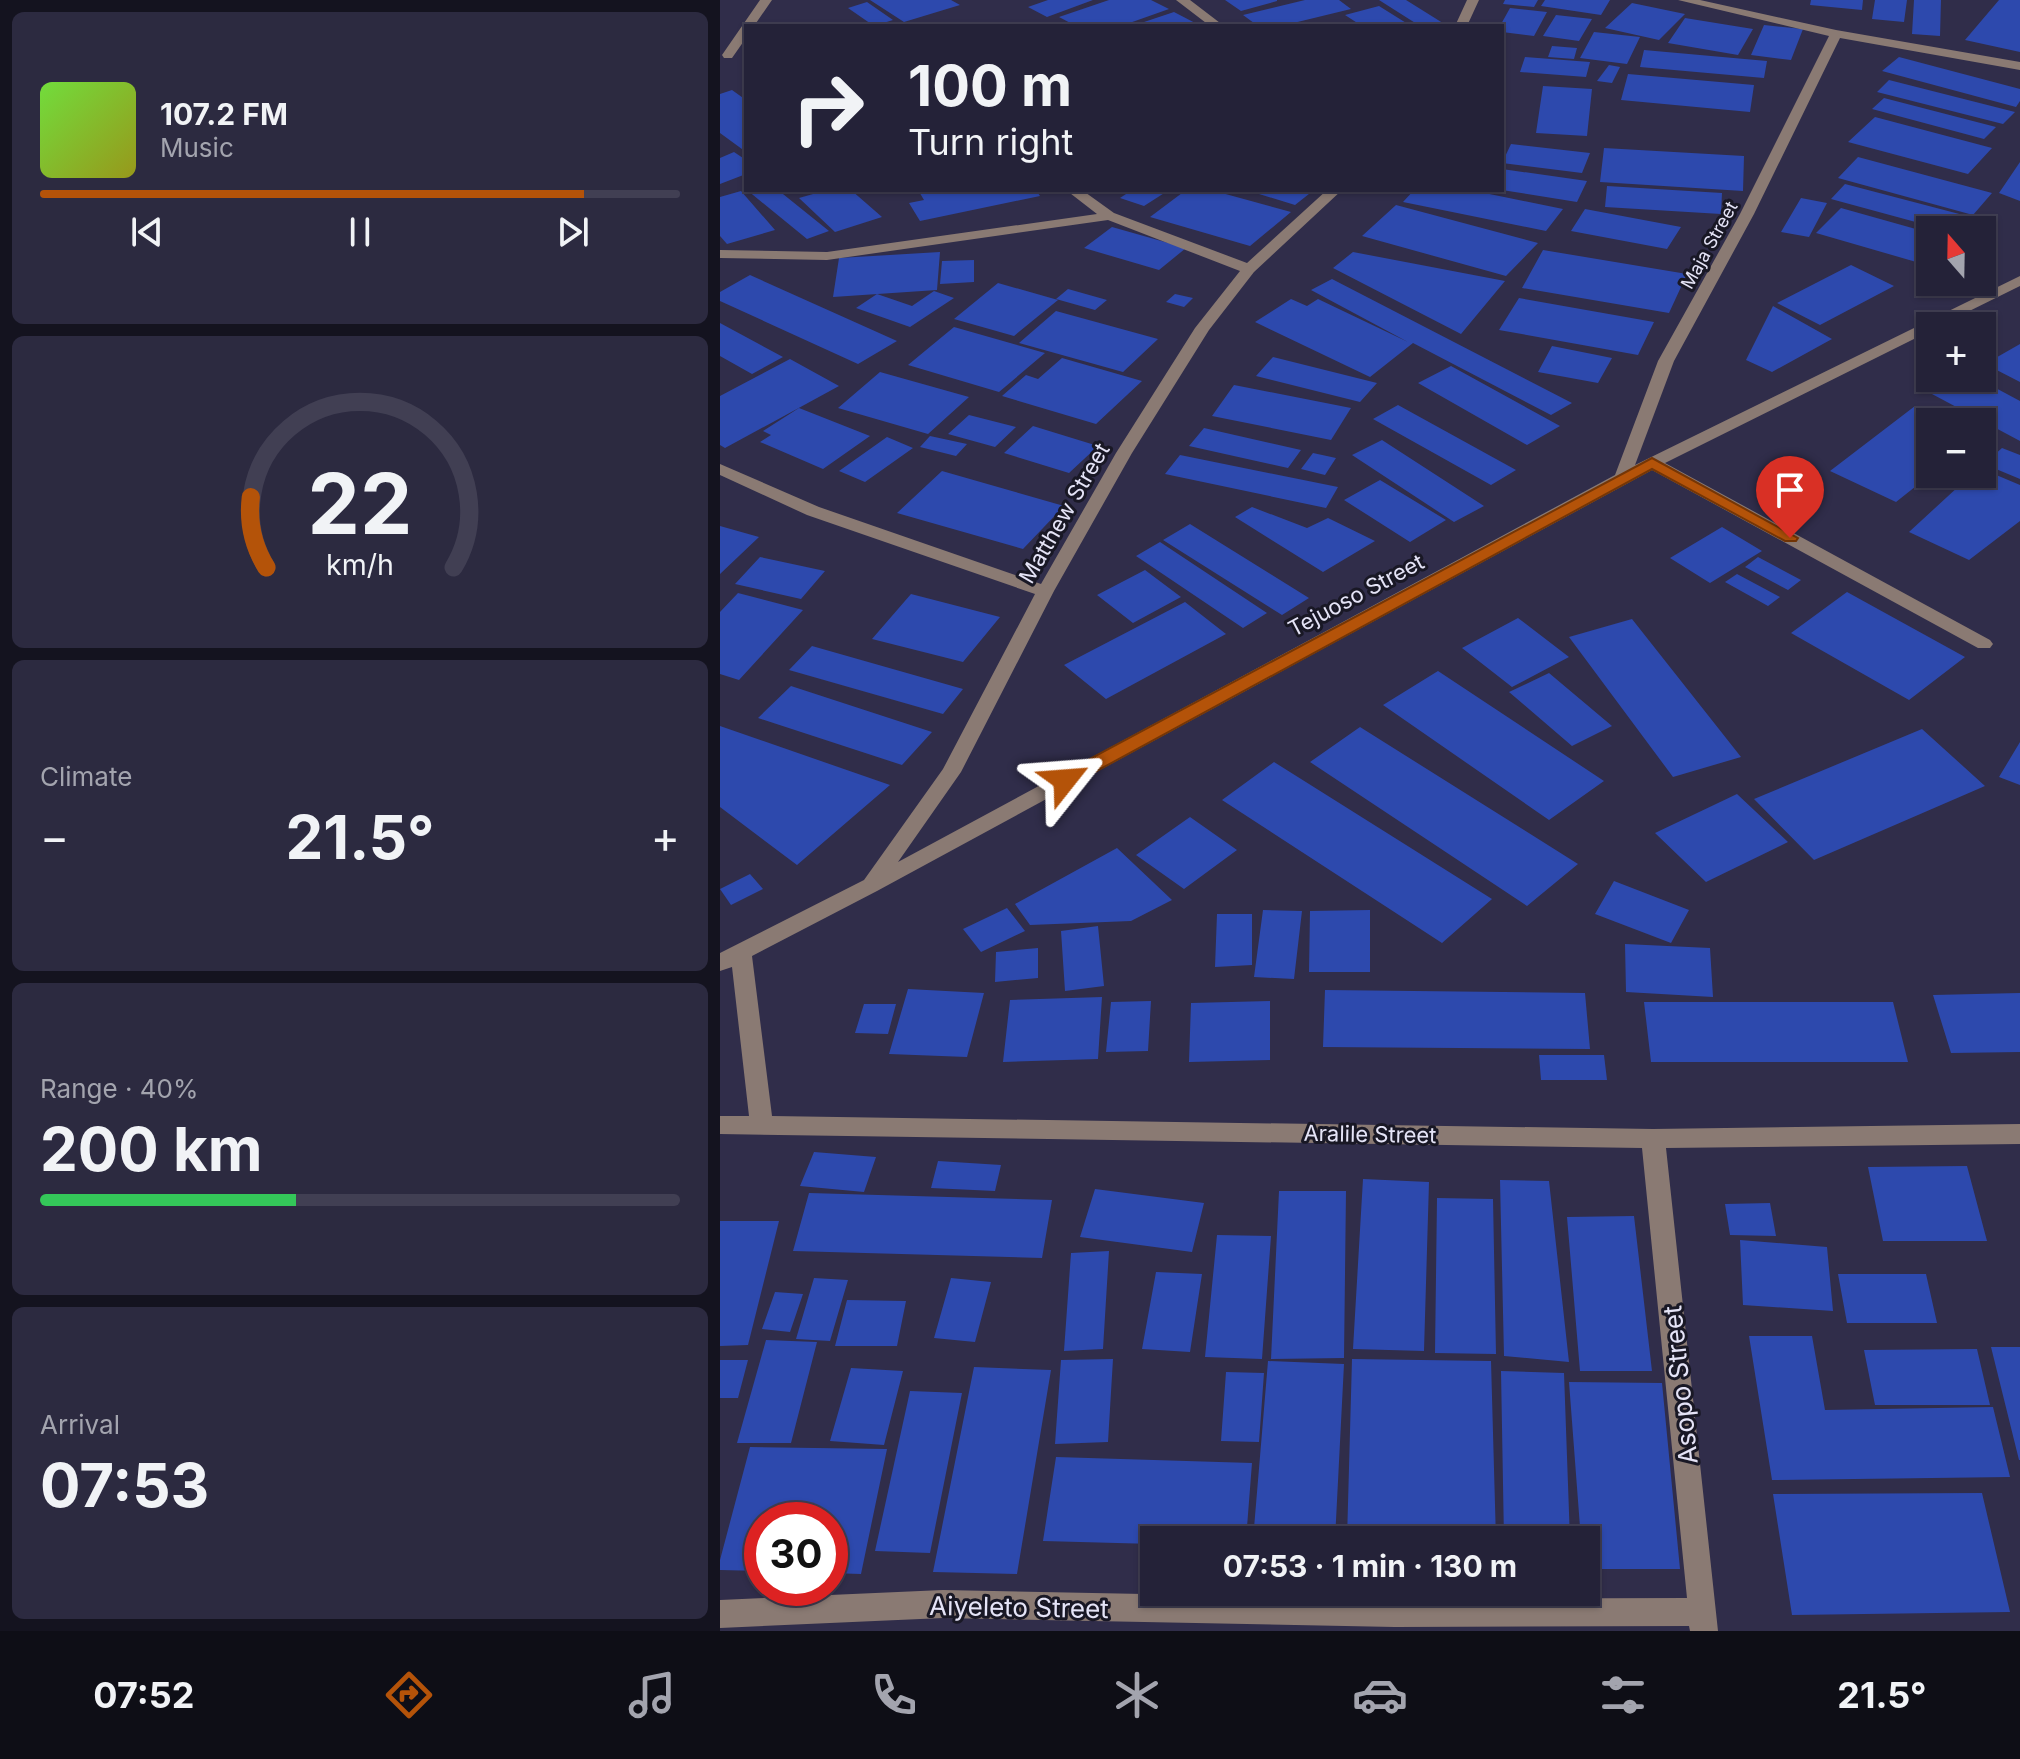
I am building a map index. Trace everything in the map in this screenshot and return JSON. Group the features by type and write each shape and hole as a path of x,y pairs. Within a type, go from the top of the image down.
{"street":[{"path":"750,24 766,0"},
{"path":"1182,0 1215,24"},
{"path":"1462,24 1473,0"},
{"path":"1684,0 1836,34 2020,66"},
{"path":"728,55 744,32"},
{"name":"Maja Street","path":"1622,478 1666,361 1747,214 1836,34"},
{"path":"1076,192 1109,216 1249,269"},
{"name":"Matthew Street","path":"870,886 951,772 1045,591 1131,441 1203,328 1249,269 1333,192"},
{"path":"720,254 827,256 1109,216"},
{"name":"Tejuoso Street","path":"720,963 870,886 1622,478 2020,280"},
{"path":"1652,463 1984,644"},
{"path":"720,469 813,511 1045,591"},
{"path":"741,952 762,1125"},
{"name":"Aralile Street","path":"720,1125 1653,1139 2020,1134"},
{"name":"Asopo Street","path":"1653,1139 1703,1621"},
{"name":"Aiyeleto Street","path":"720,1614 943,1604 1703,1621"}],"building":[{"path":"870,0 951,0 960,5 904,22"},
{"path":"1048,0 1093,0 1047,17 1028,7"},
{"path":"1109,0 1151,0 1169,9 1127,24 1072,24 1059,17"},
{"path":"1225,0 1277,0 1277,1 1241,11"},
{"path":"1305,0 1339,0 1351,9 1289,24 1255,24 1243,15"},
{"path":"1379,0 1406,0 1444,24 1417,24"},
{"path":"1505,0 1538,0 1534,7 1503,4"},
{"path":"1545,0 1610,0 1601,15 1541,6"},
{"path":"1811,0 1863,0 1862,10 1810,5"},
{"path":"1875,0 1907,0 1904,22 1872,19"},
{"path":"1914,0 1941,0 1940,36 1912,34"},
{"path":"1999,0 2020,0 2020,52 1965,40"},
{"path":"867,2 893,20 871,24 848,8"},
{"path":"1632,3 1685,14 1659,40 1605,28"},
{"path":"1379,6 1408,24 1359,24 1345,15"},
{"path":"1510,8 1547,12 1534,36 1504,32 1504,24 1501,24"},
{"path":"1174,12 1197,24 1138,24"},
{"path":"1556,15 1592,19 1579,41 1543,36"},
{"path":"1685,18 1753,29 1738,55 1668,43"},
{"path":"1764,25 1803,29 1791,60 1751,55"},
{"path":"1594,32 1640,37 1627,64 1580,58"},
{"path":"1552,46 1577,48 1574,59 1548,57"},
{"path":"1644,50 1767,61 1764,78 1640,67"},
{"path":"1525,57 1590,62 1586,77 1520,72"},
{"path":"1899,57 2020,89 2020,101 2016,107 1882,71"},
{"path":"1609,65 1620,67 1612,83 1597,81"},
{"path":"1628,74 1754,85 1750,112 1621,100"},
{"path":"1889,80 2015,112 2003,124 1877,92"},
{"path":"1543,86 1592,89 1587,136 1536,133"},
{"path":"732,90 744,99 744,151 720,133 720,94"},
{"path":"1884,98 1996,127 1984,139 1872,109"},
{"path":"1875,117 1992,148 1968,174 1848,142"},
{"path":"1511,144 1590,153 1582,173 1504,163"},
{"path":"1604,148 1744,156 1743,191 1600,182"},
{"path":"734,152 744,159 744,175 720,184 720,158"},
{"path":"1858,157 1992,193 1973,215 1838,178"},
{"path":"2020,162 2020,201 1999,193"},
{"path":"1504,169 1587,181 1577,202 1504,190"},
{"path":"1845,184 1967,216 1916,216 1916,222 1831,199"},
{"path":"1607,186 1722,193 1721,214 1605,207"},
{"path":"741,191 775,230 727,244 720,236 720,197"},
{"path":"749,192 780,192 829,231 807,239"},
{"path":"820,192 853,192 882,217 835,232 799,198"},
{"path":"919,192 1037,192 1040,196 920,221 909,203 924,200"},
{"path":"1129,192 1166,192 1144,206 1120,198"},
{"path":"1183,192 1218,192 1291,212 1250,246 1150,217"},
{"path":"1253,192 1311,192 1295,205"},
{"path":"1412,192 1480,192 1563,209 1546,231 1403,202"},
{"path":"1801,198 1827,203 1809,237 1781,232"},
{"path":"1396,205 1538,243 1506,276 1362,236"},
{"path":"1841,208 1916,229 1916,262 1816,233"},
{"path":"1585,209 1681,227 1667,249 1571,231"},
{"path":"1112,227 1186,248 1159,270 1084,248"},
{"path":"1543,250 1687,274 1669,313 1522,288"},
{"path":"940,252 937,290 833,297 839,258"},
{"path":"1353,252 1505,281 1461,334 1333,268"},
{"path":"974,260 974,282 940,284 942,261"},
{"path":"1851,265 1894,286 1820,325 1777,303"},
{"path":"750,275 897,341 858,364 720,301 720,292"},
{"path":"1332,279 1572,403 1551,415 1413,343 1370,377 1255,322 1291,299 1307,306 1318,299 1408,342 1311,290"},
{"path":"998,283 1058,300 1014,336 954,319"},
{"path":"1068,289 1107,300 1095,310 1056,299"},
{"path":"934,291 954,298 910,327 856,308 877,294 912,306"},
{"path":"1175,294 1193,298 1184,307 1166,302"},
{"path":"1519,298 1654,322 1638,355 1499,330"},
{"path":"1773,306 1832,339 1772,372 1746,360"},
{"path":"1056,311 1158,339 1123,372 1019,343"},
{"path":"720,323 783,357 752,374 720,356"},
{"path":"954,327 1045,353 999,392 908,365"},
{"path":"2020,344 2020,382 1996,370 1996,358"},
{"path":"1552,346 1612,358 1598,383 1538,372"},
{"path":"1273,357 1377,383 1360,402 1256,376"},
{"path":"1062,358 1142,381 1096,424 1002,396 1026,375 1038,379"},
{"path":"790,359 839,386 725,448 720,445 720,396"},
{"path":"1451,366 1560,426 1527,445 1418,383"},
{"path":"880,372 969,397 928,434 838,408"},
{"path":"1234,385 1351,408 1331,440 1212,416"},
{"path":"1996,388 2020,401 2020,441 1996,428 1996,408 1958,408 1932,394 1996,392"},
{"path":"1398,405 1516,470 1491,485 1373,419"},
{"path":"1915,406 1920,408 1916,408 1916,486 1896,502 1830,471"},
{"path":"799,408 870,436 823,469 760,442 771,435 763,431"},
{"path":"969,415 1016,427 995,447 948,434"},
{"path":"1033,426 1098,446 1069,473 1004,453"},
{"path":"1204,428 1301,450 1288,468 1189,446"},
{"path":"930,436 967,444 956,456 920,447"},
{"path":"887,437 913,448 865,482 839,471"},
{"path":"1382,440 1484,506 1454,522 1352,455"},
{"path":"2002,448 2020,455 2020,479 1996,469 1996,453"},
{"path":"1313,453 1336,458 1325,475 1301,469"},
{"path":"1180,455 1338,487 1326,508 1165,474"},
{"path":"942,471 1064,506 1023,549 897,513"},
{"path":"1996,475 2020,485 2020,521 1969,560 1909,532 1957,488 1996,488"},
{"path":"1380,480 1446,520 1410,542 1344,500"},
{"path":"1252,507 1307,528 1328,518 1375,541 1323,572 1235,517"},
{"path":"1190,524 1309,598 1282,615 1163,540"},
{"path":"720,526 759,537 720,574"},
{"path":"1722,527 1762,551 1710,583 1670,558"},
{"path":"1160,542 1267,613 1243,628 1136,556"},
{"path":"760,557 825,571 801,599 735,584"},
{"path":"1758,557 1801,580 1788,590 1745,567"},
{"path":"1145,570 1181,597 1133,623 1097,595"},
{"path":"1737,574 1780,597 1768,606 1725,582"},
{"path":"1847,592 1965,657 1909,700 1791,633"},
{"path":"738,593 803,610 739,680 720,674 720,612"},
{"path":"911,594 1000,617 963,662 872,639"},
{"path":"1185,602 1226,634 1106,699 1064,665"},
{"path":"1518,618 1569,657 1512,687 1462,648"},
{"path":"1632,619 1741,757 1673,777 1569,637"},
{"path":"812,646 963,689 943,714 789,670"},
{"path":"1438,671 1604,781 1549,820 1383,705"},
{"path":"1549,673 1612,726 1572,746 1509,692"},
{"path":"791,686 932,732 902,765 758,718"},
{"path":"720,726 890,785 797,865 720,807"},
{"path":"1360,727 1578,864 1527,906 1310,762"},
{"path":"1922,729 1985,786 1814,860 1754,799"},
{"path":"2020,742 2020,785 1999,777"},
{"path":"1274,762 1492,899 1442,943 1222,800"},
{"path":"1737,794 1788,842 1706,882 1655,833"},
{"path":"1190,817 1237,850 1184,889 1136,855"},
{"path":"1117,848 1172,900 1131,921 1030,925 1015,904"},
{"path":"750,874 763,889 731,905 720,889"},
{"path":"1614,881 1689,910 1671,943 1595,914"},
{"path":"1007,908 1025,931 981,952 963,929"},
{"path":"1263,910 1302,911 1294,979 1254,977"},
{"path":"1370,910 1370,972 1309,972 1310,911"},
{"path":"1217,914 1252,914 1252,965 1215,967"},
{"path":"1098,926 1104,986 1065,991 1061,931"},
{"path":"1625,944 1710,948 1713,997 1626,992"},
{"path":"1038,948 1038,978 995,982 996,952"},
{"path":"908,989 984,993 967,1057 889,1054"},
{"path":"1325,990 1585,993 1590,1049 1323,1047"},
{"path":"2020,993 2020,1052 1951,1053 1933,995"},
{"path":"1102,997 1098,1059 1003,1062 1010,1000"},
{"path":"1151,1001 1148,1051 1106,1052 1111,1002"},
{"path":"1270,1001 1270,1060 1189,1062 1191,1003"},
{"path":"1644,1002 1893,1002 1908,1062 1651,1062"},
{"path":"864,1004 896,1004 888,1034 855,1033"},
{"path":"1539,1055 1604,1055 1607,1080 1541,1080"},
{"path":"814,1152 876,1157 864,1192 800,1186"},
{"path":"938,1161 1001,1165 995,1191 931,1188"},
{"path":"1967,1166 1987,1241 1883,1241 1868,1167"},
{"path":"1363,1179 1429,1182 1424,1351 1353,1349"},
{"path":"1500,1180 1549,1181 1569,1362 1504,1356"},
{"path":"1095,1189 1204,1203 1192,1252 1080,1237"},
{"path":"1279,1191 1346,1191 1344,1358 1271,1359"},
{"path":"809,1193 1052,1200 1042,1258 793,1251"},
{"path":"1437,1198 1493,1199 1496,1354 1435,1353"},
{"path":"1770,1203 1776,1236 1730,1235 1725,1204"},
{"path":"1634,1216 1652,1371 1580,1371 1567,1217"},
{"path":"720,1221 779,1221 748,1345 720,1346"},
{"path":"1217,1235 1271,1236 1262,1359 1205,1357"},
{"path":"1740,1240 1827,1247 1833,1311 1743,1305"},
{"path":"1109,1251 1103,1349 1064,1351 1071,1253"},
{"path":"1156,1272 1202,1274 1190,1352 1142,1349"},
{"path":"1838,1274 1926,1274 1937,1323 1847,1323"},
{"path":"814,1278 848,1280 830,1341 796,1339"},
{"path":"951,1278 991,1282 975,1342 934,1338"},
{"path":"775,1292 803,1294 790,1332 762,1329"},
{"path":"847,1300 906,1301 897,1346 835,1346"},
{"path":"1749,1336 1812,1336 1825,1410 1993,1407 2010,1477 1772,1480"},
{"path":"766,1340 817,1342 791,1443 737,1443"},
{"path":"1991,1347 2020,1347 2020,1460 2019,1460"},
{"path":"1977,1349 1990,1405 1875,1405 1864,1350"},
{"path":"1113,1359 1108,1442 1055,1444 1061,1360"},
{"path":"1352,1359 1491,1361 1496,1526 1347,1526"},
{"path":"720,1360 748,1360 738,1398 720,1398"},
{"path":"1268,1361 1344,1364 1336,1526 1254,1526"},
{"path":"974,1367 1051,1370 1017,1574 933,1572"},
{"path":"851,1368 903,1371 884,1445 830,1441"},
{"path":"1501,1371 1564,1373 1569,1526 1504,1526"},
{"path":"1226,1372 1264,1373 1259,1442 1221,1441"},
{"path":"1569,1382 1662,1383 1680,1569 1600,1569 1600,1526 1580,1526"},
{"path":"910,1391 962,1393 930,1553 875,1551"},
{"path":"750,1447 887,1449 861,1574 848,1574 848,1502 744,1502 744,1571 720,1570"},
{"path":"1056,1457 1252,1463 1247,1526 1140,1526 1140,1544 1043,1541"},
{"path":"1982,1493 2010,1612 1792,1615 1773,1494"}],"route":[{"path":"1065,780 1652,463 1790,538"}]}
